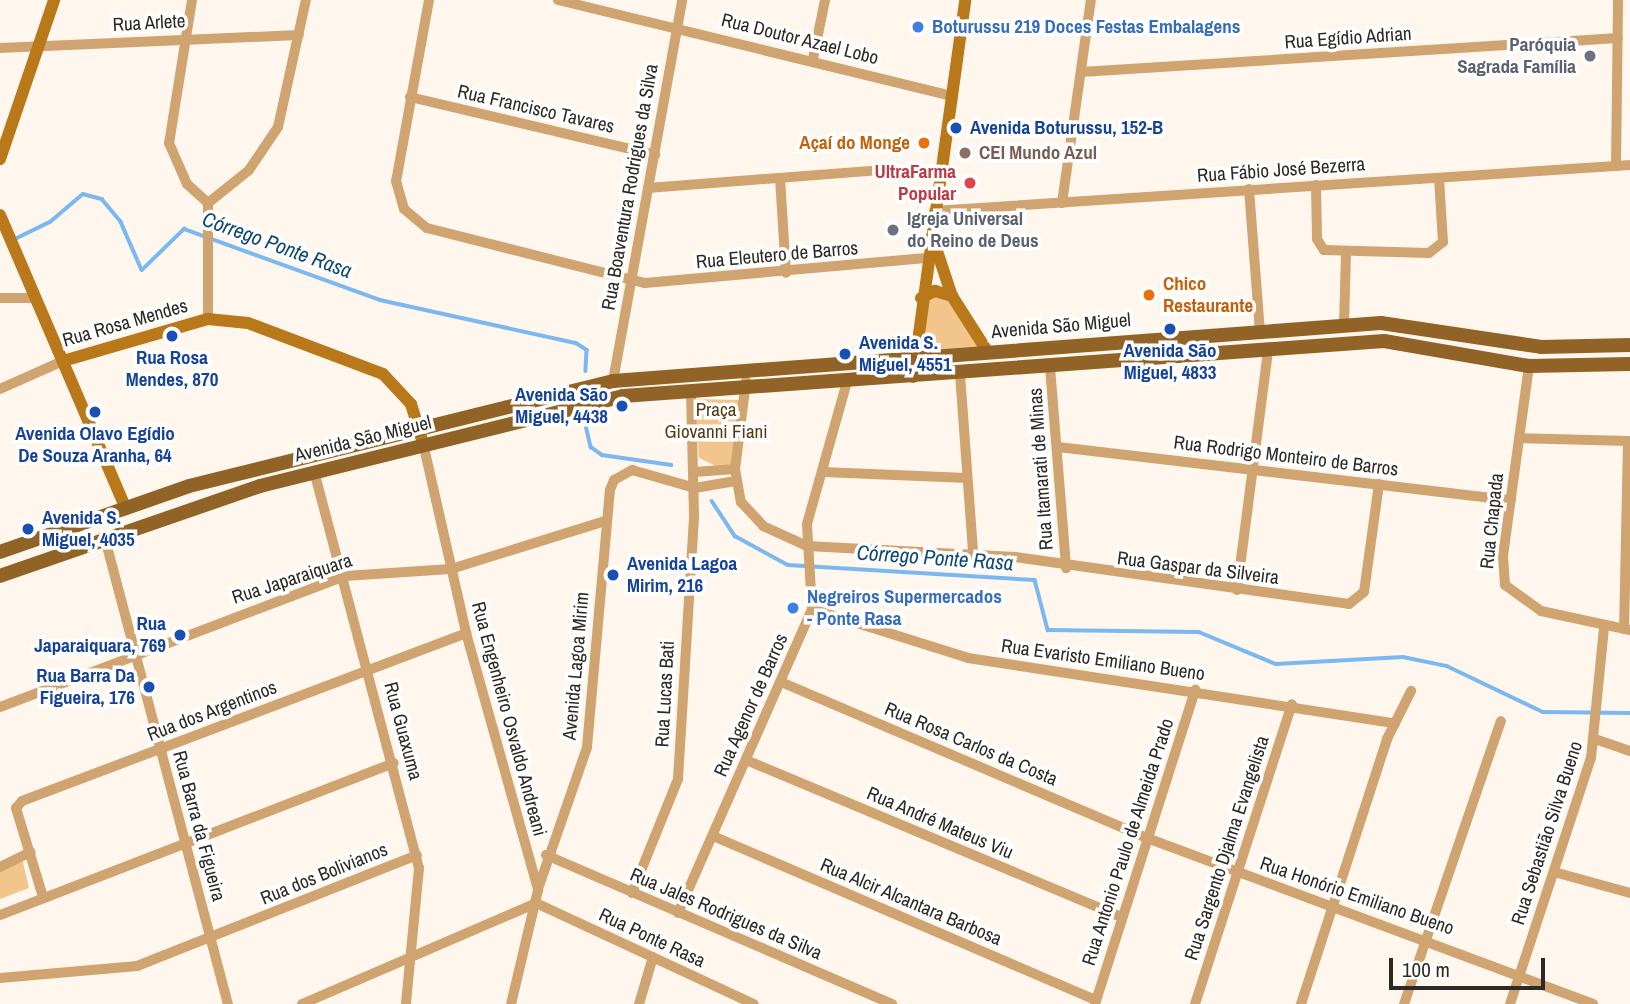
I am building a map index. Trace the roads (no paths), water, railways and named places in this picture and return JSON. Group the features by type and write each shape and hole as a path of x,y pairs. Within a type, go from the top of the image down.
{"main road":[{"path":"0,159 42,46 54,0"},
{"path":"913,377 913,356 926,258 965,0"},
{"path":"0,215 124,504 125,520 80,543"},
{"path":"931,234 952,296 987,352 979,372"},
{"path":"921,298 935,291 952,296"},
{"name":"Rua Rosa Mendes","path":"63,361 208,319 279,331 374,369 403,392 421,426 423,443"},
{"name":"Avenida São Miguel","path":"0,552 124,504 421,426 613,381 1344,325 1411,324 1541,347 1630,345"},
{"name":"Avenida São Miguel","path":"0,576 80,543 314,471 577,404 691,391 746,390 1402,341 1529,366 1630,364"}],"street":[{"path":"192,0 169,143 187,184 208,203"},
{"path":"208,319 208,203 268,144 299,35 306,0"},
{"path":"429,0 396,181 412,218 427,228 616,270 630,280"},
{"name":"Rua Doutor Azael Lobo","path":"558,0 813,59 951,96"},
{"name":"Rua Boaventura Rodrigues da Silva","path":"613,381 682,0"},
{"path":"813,59 825,0"},
{"path":"1062,203 1091,0"},
{"path":"1616,166 1618,0"},
{"name":"Rua Arlete","path":"0,48 299,35"},
{"name":"Rua Egídio Adrian","path":"1081,72 1618,38"},
{"name":"Rua Francisco Tavares","path":"410,97 655,155"},
{"name":"Rua Fábio José Bezerra","path":"934,211 1630,165"},
{"path":"649,188 880,170 939,176"},
{"path":"780,178 786,273"},
{"path":"1316,185 1319,246 1346,254 1438,251 1439,178"},
{"path":"1249,190 1260,332"},
{"path":"1344,325 1346,254"},
{"name":"Rua Eleutero de Barros","path":"630,280 786,273 926,258"},
{"path":"0,298 35,298"},
{"path":"1237,590 1268,350"},
{"name":"Rua Rosa Mendes","path":"0,389 63,361"},
{"name":"Rua Chapada","path":"1529,366 1502,572 1512,595 1541,611 1627,630"},
{"name":"Rua Itamarati de Minas","path":"1050,367 1066,568"},
{"path":"745,370 746,390 735,481 750,515 808,549"},
{"path":"960,374 973,553"},
{"name":"Rua Agenor de Barros","path":"678,913 812,608 808,549 823,472 847,382"},
{"path":"691,391 695,488 735,481"},
{"path":"1519,438 1628,441 1627,630"},
{"name":"Rua Engenheiro Osvaldo Andreani","path":"423,443 466,634 538,890 511,1004"},
{"name":"Rua Rodrigo Monteiro de Barros","path":"1058,447 1511,500"},
{"path":"694,472 735,469"},
{"name":"Avenida Lagoa Mirim","path":"538,890 546,855 587,747 605,521 610,490 622,474 643,470 695,488"},
{"name":"Rua Guaxuma","path":"314,471 345,576 416,855 421,890 414,960 406,1004"},
{"path":"823,472 967,478"},
{"name":"Rua Gaspar da Silveira","path":"808,549 973,553 1066,568 1349,604 1364,592 1379,484"},
{"name":"Rua Lucas Bati","path":"632,893 678,779 695,488"},
{"name":"Rua Japaraiquara","path":"0,707 345,576 451,569 605,521"},
{"name":"Rua Barra da Figueira","path":"104,535 138,653 228,1004"},
{"name":"Rua Evaristo Emiliano Bueno","path":"812,608 956,656 1292,704 1395,723"},
{"name":"Rua Sebastião Silva Bueno","path":"1510,1004 1595,739 1595,703 1604,627"},
{"name":"Rua dos Argentinos","path":"30,852 18,804 466,634"},
{"name":"Rua Rosa Carlos da Costa","path":"781,682 1147,838"},
{"name":"Rua Antonio Paulo de Almeida Prado","path":"1095,1002 1195,690"},
{"path":"1301,1004 1395,723 1411,691"},
{"name":"Rua Sargento Djalma Evangelista","path":"1195,1004 1292,704"},
{"path":"1405,1004 1501,721"},
{"path":"1595,739 1630,751"},
{"name":"Rua André Mateus Viu","path":"746,760 1121,918"},
{"path":"0,915 394,763"},
{"name":"Rua Alcir Alcantara Barbosa","path":"713,836 1095,1002"},
{"name":"Rua Honório Emiliano Bueno","path":"1147,838 1237,872 1335,904 1593,1004"},
{"path":"0,867 30,852 43,897"},
{"name":"Rua dos Bolivianos","path":"0,978 119,970 211,939 416,855"},
{"name":"Rua Jales Rodrigues da Silva","path":"546,855 892,1004"},
{"path":"1554,873 1630,893"},
{"path":"302,1004 414,960 536,903"},
{"name":"Rua Ponte Rasa","path":"536,903 754,1004"},
{"path":"639,1004 653,957"}],"waterway":[{"name":"Córrego Ponte Rasa","path":"15,239 50,222 83,194 102,199 121,222 142,270 184,229 380,300 576,343 587,350 586,371"},
{"name":"Córrego Ponte Rasa","path":"585,421 591,447 602,455 671,465"},
{"name":"Córrego Ponte Rasa","path":"712,501 735,536 788,565 1035,580 1048,630 1199,632 1276,664 1403,657 1447,666 1543,712 1630,713"}],"place":[{"name":"Boturussu 219 Doces Festas Embalagens","path":"918,27"},
{"name":"Paróquia Sagrada Família","path":"1590,56"},
{"name":"Avenida Boturussu, 152-B","path":"956,128"},
{"name":"Açaí do Monge","path":"924,143"},
{"name":"CEI Mundo Azul","path":"965,153"},
{"name":"UltraFarma Popular","path":"970,183"},
{"name":"Igreja Universal do Reino de Deus","path":"893,230"},
{"name":"Chico Restaurante","path":"1149,295"},
{"name":"Avenida São Miguel, 4833","path":"1170,329"},
{"name":"Rua Rosa Mendes, 870","path":"172,336"},
{"name":"Avenida S. Miguel, 4551","path":"845,354"},
{"name":"Avenida São Miguel, 4438","path":"622,406"},
{"name":"Avenida Olavo Egídio De Souza Aranha, 64","path":"95,412"},
{"name":"Avenida S. Miguel, 4035","path":"28,529"},
{"name":"Avenida Lagoa Mirim, 216","path":"613,575"},
{"name":"Negreiros Supermercados - Ponte Rasa","path":"793,608"},
{"name":"Rua Japaraiquara, 769","path":"180,635"},
{"name":"Rua Barra Da Figueira, 176","path":"149,687"}],"park label":[{"name":"Praça Giovanni Fiani","path":"716,421"}]}
